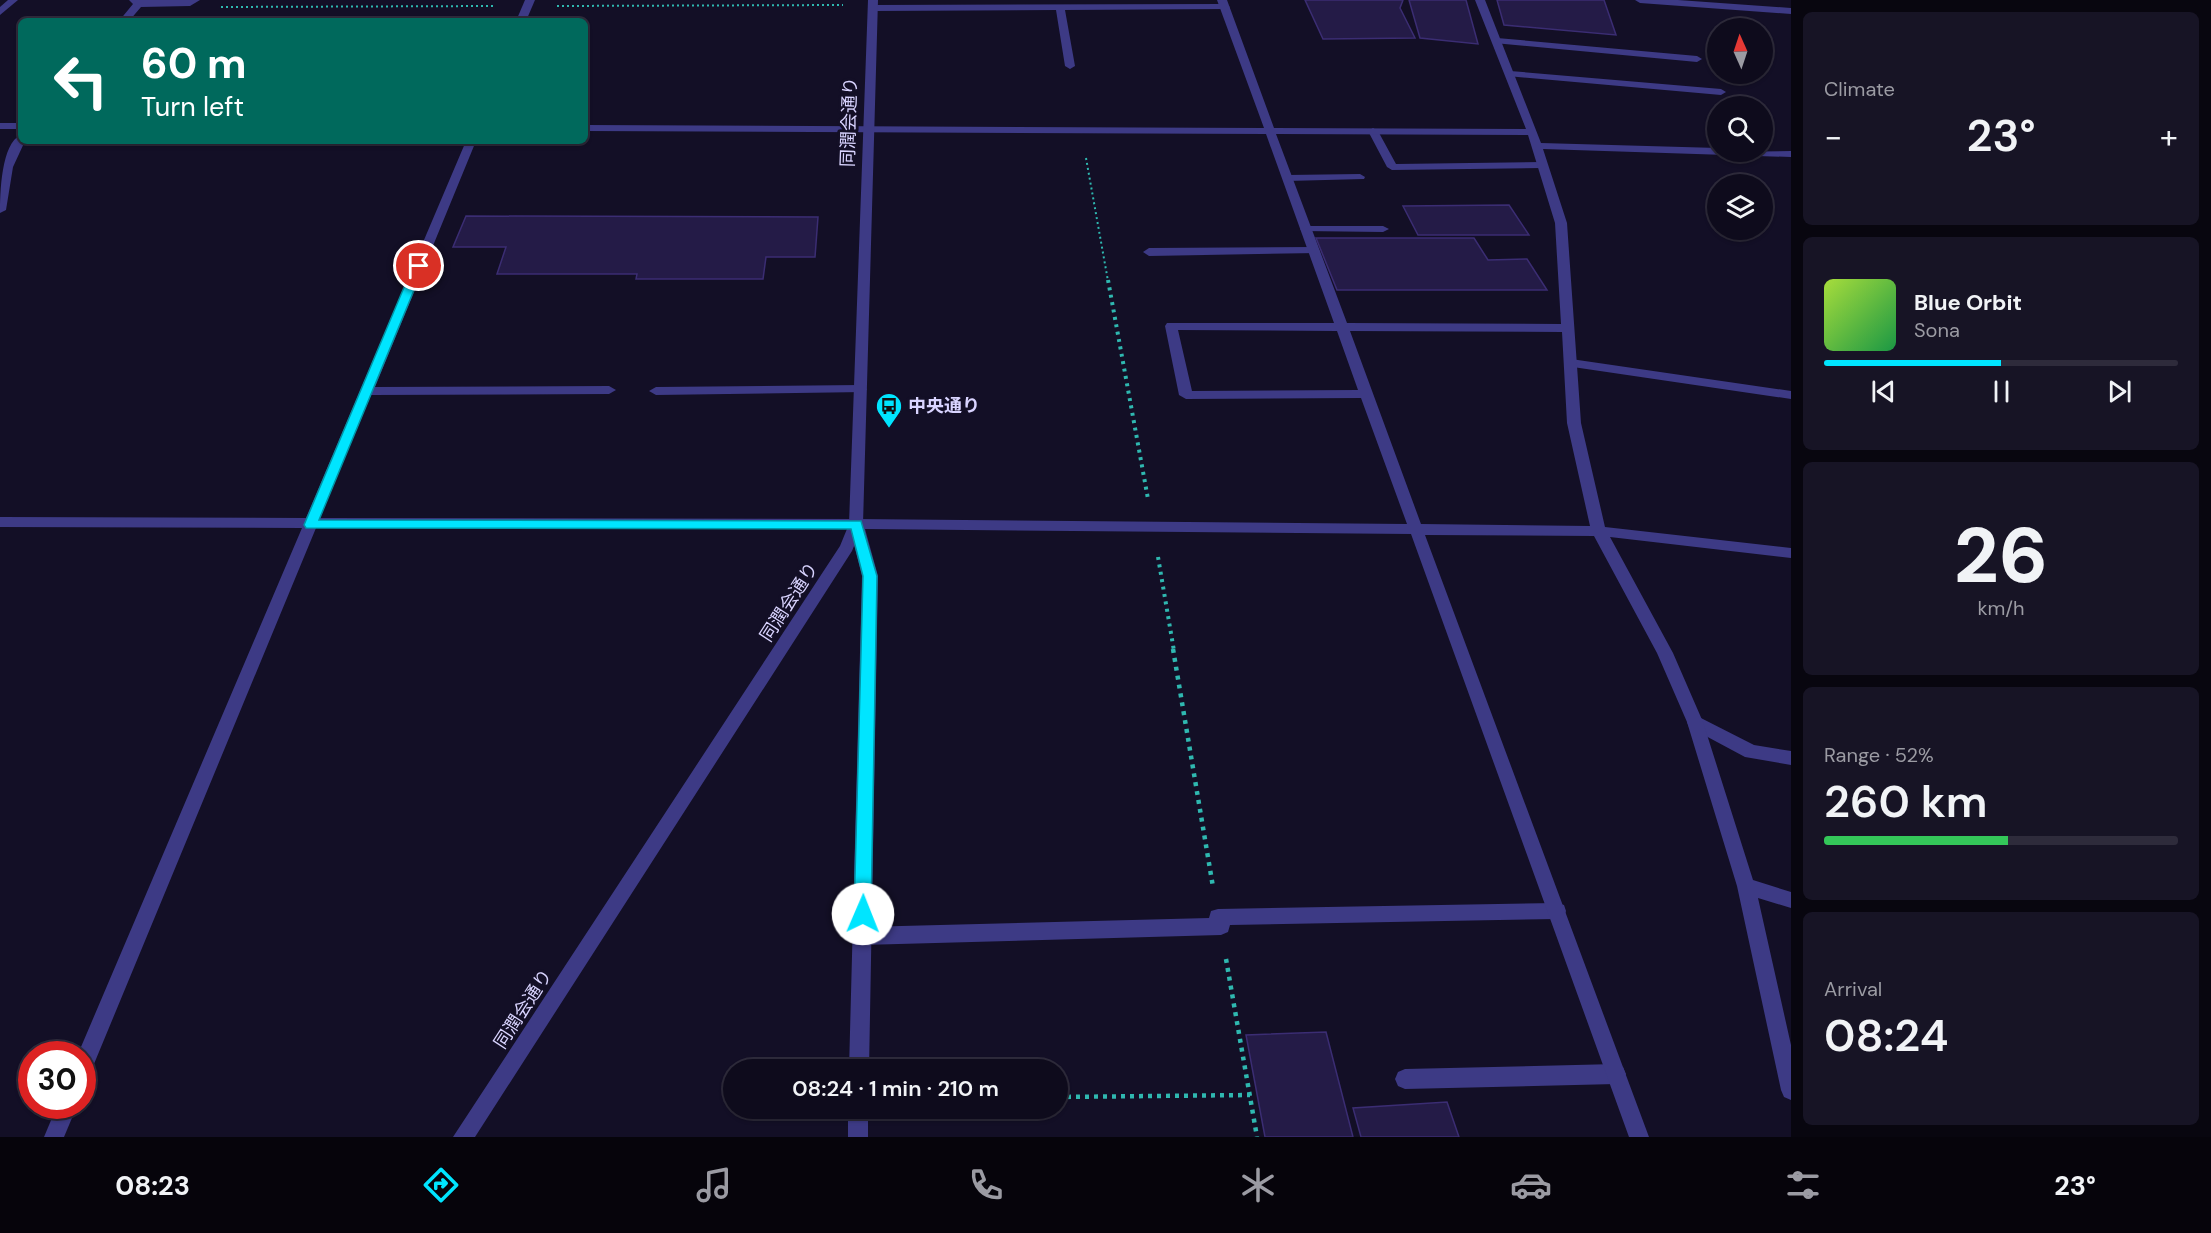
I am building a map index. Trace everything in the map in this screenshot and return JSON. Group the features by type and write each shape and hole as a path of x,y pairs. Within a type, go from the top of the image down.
{"street":[{"path":"0,12 13,0"},
{"path":"126,18 136,2 182,4 195,0"},
{"path":"1480,0 1532,132 1561,223 1574,423 1599,531 1665,653 1695,722 1746,886 1791,1090"},
{"path":"1640,0 1791,11"},
{"path":"522,18 529,3"},
{"path":"873,4 1060,7 1223,4 1639,1137"},
{"name":"同潤会通り","path":"463,1137 847,547 856,524 873,4"},
{"path":"1060,7 1070,66"},
{"path":"1497,42 1697,59"},
{"path":"1510,74 1721,92"},
{"path":"0,126 18,126"},
{"path":"588,128 1532,132"},
{"path":"1373,131 1392,167 1542,165"},
{"path":"0,210 8,167 18,144"},
{"path":"94,1041 470,144"},
{"path":"1536,146 1791,154"},
{"path":"1287,178 1360,177"},
{"path":"1306,229 1383,229"},
{"path":"1149,252 1314,251"},
{"path":"1366,394 1186,395 1171,326 1568,328"},
{"path":"1571,363 1791,395"},
{"path":"656,391 860,389"},
{"path":"366,391 609,390"},
{"path":"0,522 310,525 856,524 1416,527 1599,531 1791,553"},
{"path":"856,524 870,576 859,1059"},
{"path":"1695,722 1751,752 1791,758"},
{"path":"1746,886 1791,900"},
{"path":"862,936 1220,921 1557,911"},
{"path":"1405,1080 1616,1074"},
{"path":"54,1137 62,1119"},
{"path":"858,1119 858,1137"}],"path":[{"path":"356,7 360,0"},
{"path":"182,4 199,7 356,7 529,3 873,4"},
{"path":"1081,130 1153,527 1257,1137"},
{"path":"1068,1097 1250,1095"}],"building":[{"path":"1305,0 1403,0 1400,8 1415,38 1323,39"},
{"path":"1409,0 1466,0 1478,44 1420,38"},
{"path":"1497,0 1604,0 1616,35 1504,25"},
{"path":"1509,205 1529,235 1418,235 1403,206"},
{"path":"466,216 818,217 815,257 766,257 763,279 636,279 637,274 497,274 506,247 453,247"},
{"path":"1316,238 1474,238 1488,260 1527,259 1547,290 1337,290"},
{"path":"1326,1032 1353,1137 1265,1137 1246,1035"},
{"path":"1447,1102 1459,1137 1361,1137 1353,1108"}],"place":[{"name":"中央通り","path":"889,429"}],"route":[{"path":"419,266 310,525 856,524 870,576 863,914"}]}
